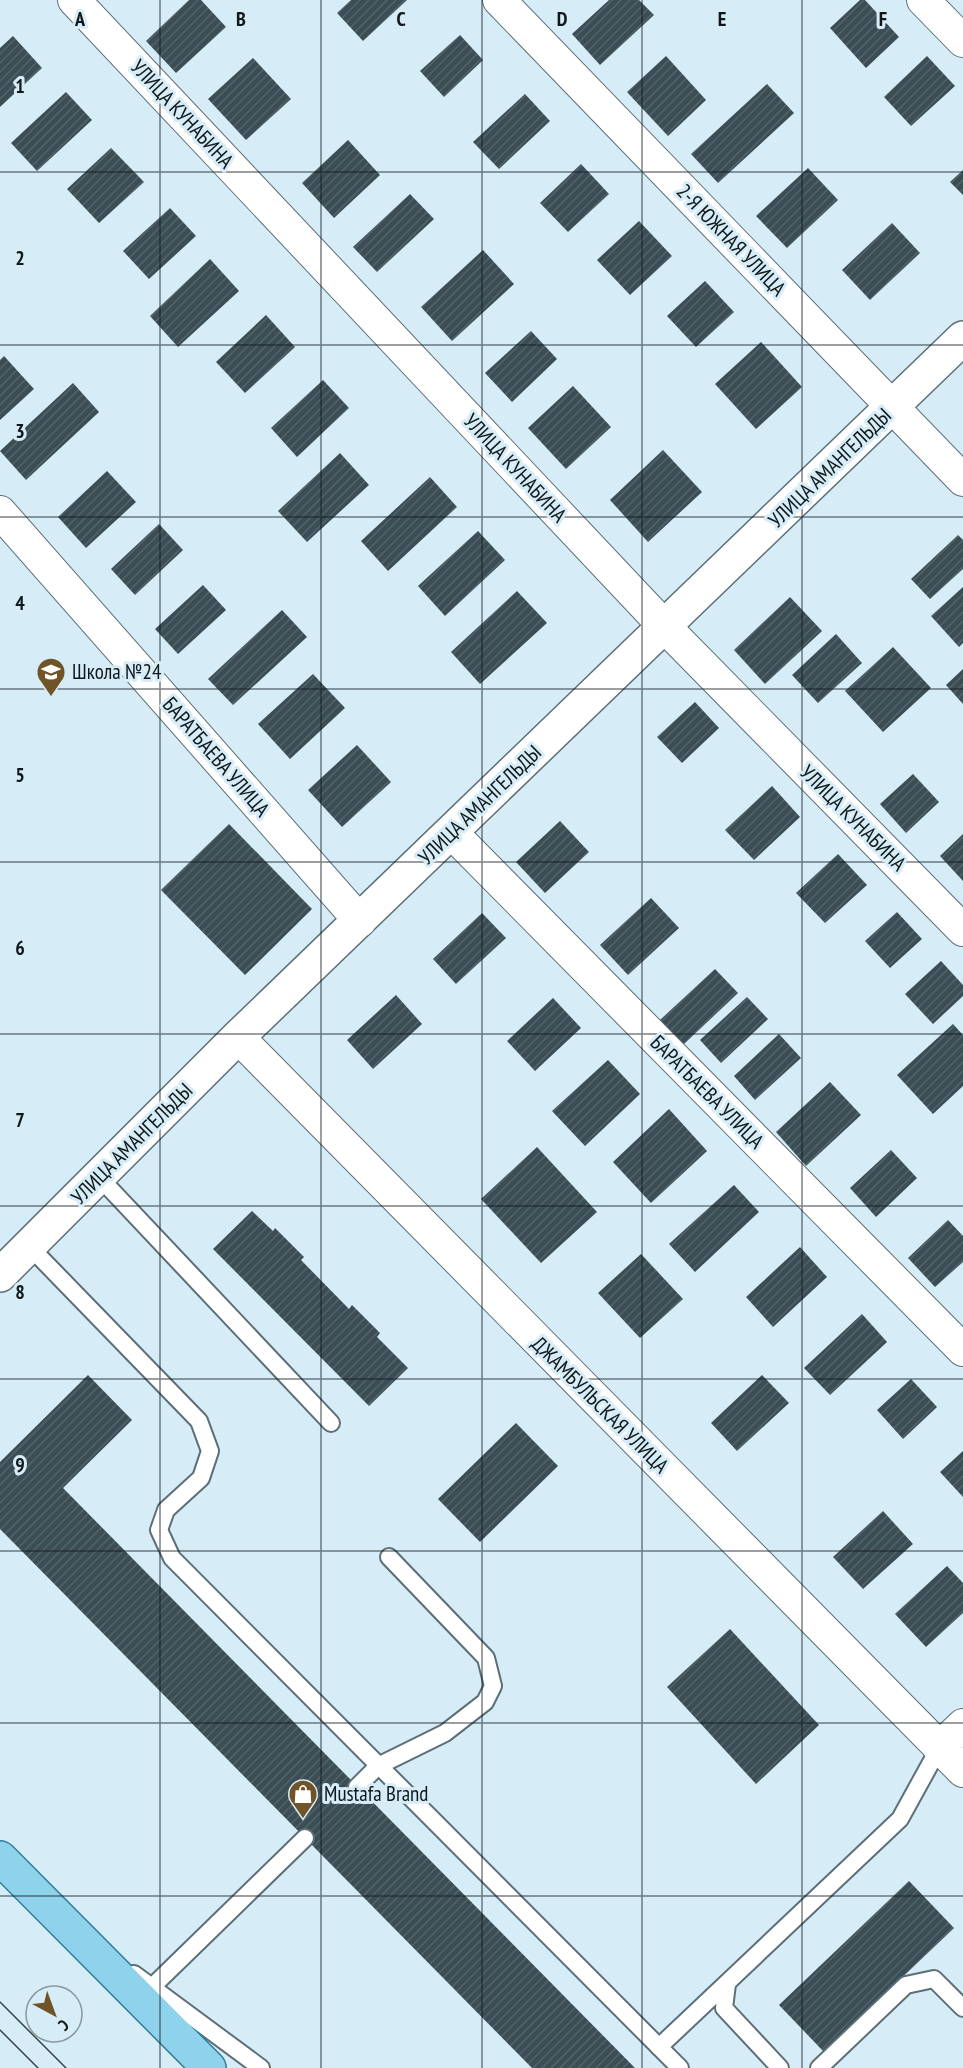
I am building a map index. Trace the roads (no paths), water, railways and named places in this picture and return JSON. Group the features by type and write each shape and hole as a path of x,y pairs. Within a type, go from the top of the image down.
{"main road":[{"path":"0,1858 209,2068"}],"street":[{"name":"УЛИЦА КУНАБИНА","path":"74,0 665,627 963,930"},
{"name":"2-Я ЮЖНАЯ УЛИЦА","path":"499,0 963,480"},
{"path":"923,0 963,41"},
{"name":"УЛИЦА АМАНГЕЛЬДЫ","path":"0,1275 238,1037 963,338"},
{"name":"БАРАТБАЕВА УЛИЦА","path":"0,512 360,921"},
{"name":"БАРАТБАЕВА УЛИЦА","path":"452,833 963,1350"},
{"name":"ДЖАМБУЛЬСКАЯ УЛИЦА","path":"238,1037 963,1771"},
{"path":"939,1748 963,1725"}],"lane":[{"path":"99,1177 331,1423"},
{"path":"30,1247 199,1422 210,1451 201,1478 166,1510 159,1530 172,1558 680,2068"},
{"path":"357,1787 378,1766 445,1733 485,1702 493,1686 486,1658 389,1557"},
{"path":"659,2048 900,1819 939,1748"},
{"path":"152,1987 305,1838"},
{"path":"74,1930 261,2068"},
{"path":"819,2068 906,1985 934,1979 963,2008"},
{"path":"727,1984 724,2008 780,2068"}],"tram line":[{"path":"0,2002 66,2068"},
{"path":"0,2030 38,2068"}],"place":[{"name":"Школа №24","path":"51,698"},
{"name":"Mustafa Brand","path":"303,1820"}]}
